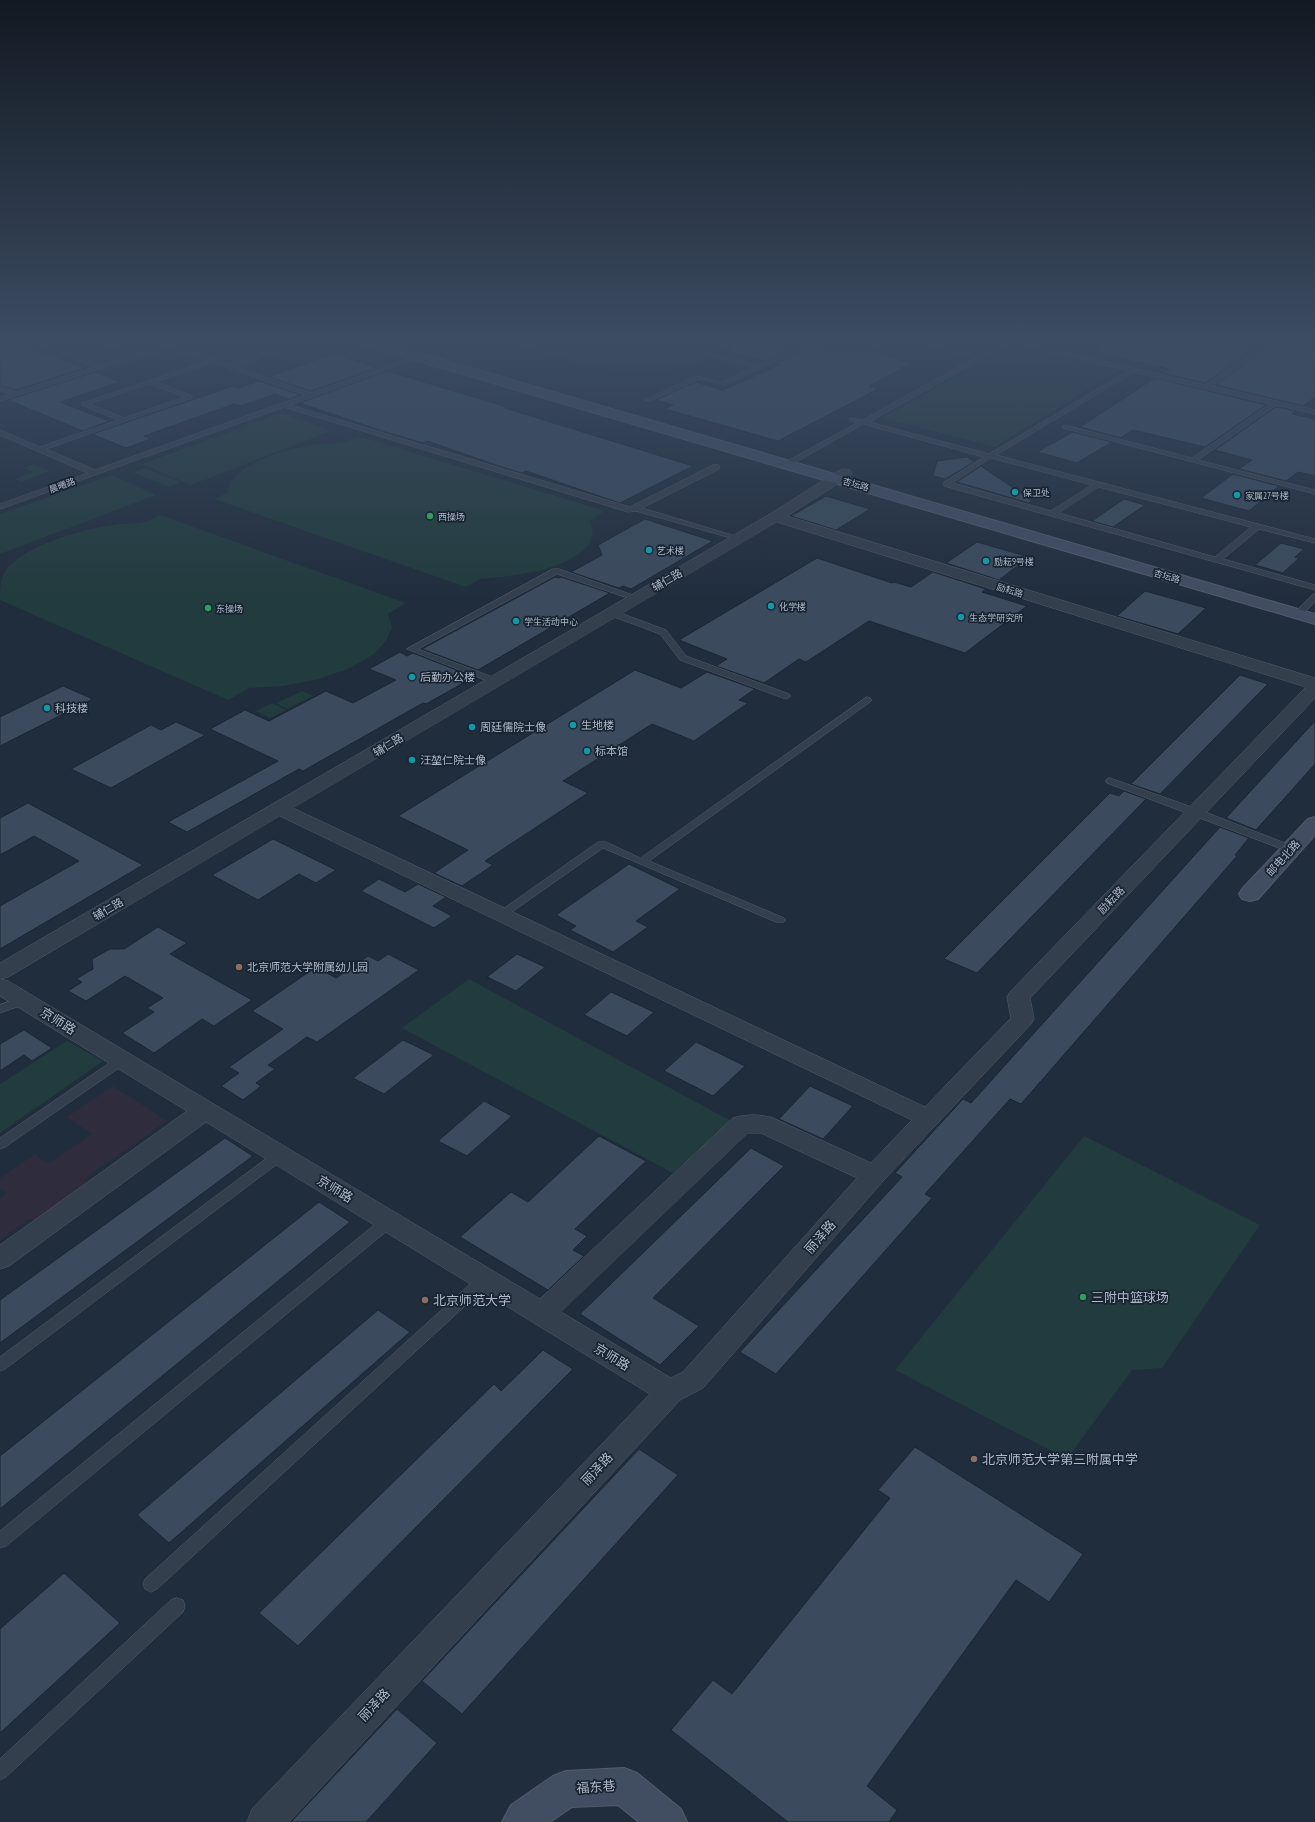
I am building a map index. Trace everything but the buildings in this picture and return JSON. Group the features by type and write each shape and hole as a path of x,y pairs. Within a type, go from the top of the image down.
{"street":[{"name":"杏坛路","path":"676,429 791,461"},
{"name":"杏坛路","path":"684,429 841,476 1308,607 1315,619"},
{"name":"辅仁路","path":"0,972 280,809 775,517 841,476"},
{"name":"励耘路","path":"775,517 1315,684"},
{"name":"励耘路","path":"928,1118 1023,1019 1018,997 1315,688"},
{"path":"280,809 928,1118"},
{"name":"邮电北路","path":"1250,894 1315,823"},
{"name":"京师路","path":"0,986 670,1392"},
{"path":"0,1259 205,1110"},
{"name":"丽泽路","path":"265,1822 670,1392 693,1380 874,1175 928,1118"},
{"path":"542,1314 742,1124 764,1124 874,1175"},
{"name":"福东巷","path":"520,1822 566,1789 624,1786 668,1822"}],"lane":[{"path":"40,449 98,429"},
{"name":"晨曦路","path":"0,507 217,429"},
{"path":"363,429 631,510 716,467"},
{"path":"791,461 852,429"},
{"path":"887,429 1096,485 1315,541"},
{"path":"1035,429 947,484 1315,588"},
{"path":"1069,429 1315,492"},
{"path":"1193,460 1238,429"},
{"path":"0,432 95,473"},
{"path":"1052,514 1096,485"},
{"path":"635,508 738,538"},
{"path":"1216,560 1257,526"},
{"path":"495,681 411,650 556,571 637,598"},
{"path":"612,613 663,632 683,658 786,696"},
{"path":"641,862 867,700"},
{"path":"1110,781 1196,812 1291,849"},
{"path":"502,914 602,844 641,862 780,920"},
{"path":"0,1009 24,1000"},
{"path":"0,1144 122,1060"},
{"path":"0,1365 280,1155"},
{"path":"0,1541 389,1221"},
{"path":"151,1584 485,1279"},
{"path":"0,1771 177,1606"}],"shaded area":[{"path":"113,1086 167,1121 84,1179 94,1187 40,1225 31,1218 0,1240 0,1198 7,1193 0,1188 0,1178 35,1154 48,1164 92,1134 67,1117"}],"green space":[{"path":"238,429 326,429 331,431 191,485 142,464"},
{"path":"925,429 1024,429 995,447"},
{"name":"西操场","path":"358,436 605,511 589,521 593,533 589,544 579,554 563,563 539,571 480,579 466,587 214,499 227,493 231,481 243,470 257,461 274,454 293,449 317,444 342,443"},
{"path":"34,464 50,471 21,482 15,479 33,472 24,468"},
{"path":"145,468 181,482 169,487 132,472"},
{"path":"112,475 156,495 0,554 0,514"},
{"name":"东操场","path":"160,515 406,603 388,614 392,628 386,641 374,654 350,668 319,679 283,686 249,688 228,700 0,600 0,589 4,573 12,563 38,547 53,540 86,530 116,524 143,522"},
{"path":"302,691 313,696 287,709 276,703"},
{"path":"272,703 286,710 270,718 256,711"},
{"path":"469,979 731,1121 673,1173 402,1028"},
{"path":"67,1041 103,1061 0,1133 0,1084"},
{"name":"三附中篮球场","path":"1084,1136 1260,1225 1162,1368 1132,1370 1067,1459 895,1370"}],"place":[{"name":"保卫处","path":"1015,492"},
{"name":"家属27号楼","path":"1237,495"},
{"name":"西操场","path":"430,516"},
{"name":"艺术楼","path":"649,550"},
{"name":"励耘9号楼","path":"986,561"},
{"name":"化学楼","path":"771,606"},
{"name":"东操场","path":"208,608"},
{"name":"生态学研究所","path":"961,617"},
{"name":"学生活动中心","path":"516,621"},
{"name":"后勤办公楼","path":"412,677"},
{"name":"科技楼","path":"47,708"},
{"name":"生地楼","path":"573,725"},
{"name":"周廷儒院士像","path":"472,727"},
{"name":"标本馆","path":"587,751"},
{"name":"汪堃仁院士像","path":"412,760"},
{"name":"北京师范大学附属幼儿园","path":"239,967"},
{"name":"三附中篮球场","path":"1083,1297"},
{"name":"北京师范大学","path":"425,1300"},
{"name":"北京师范大学第三附属中学","path":"974,1459"}]}
